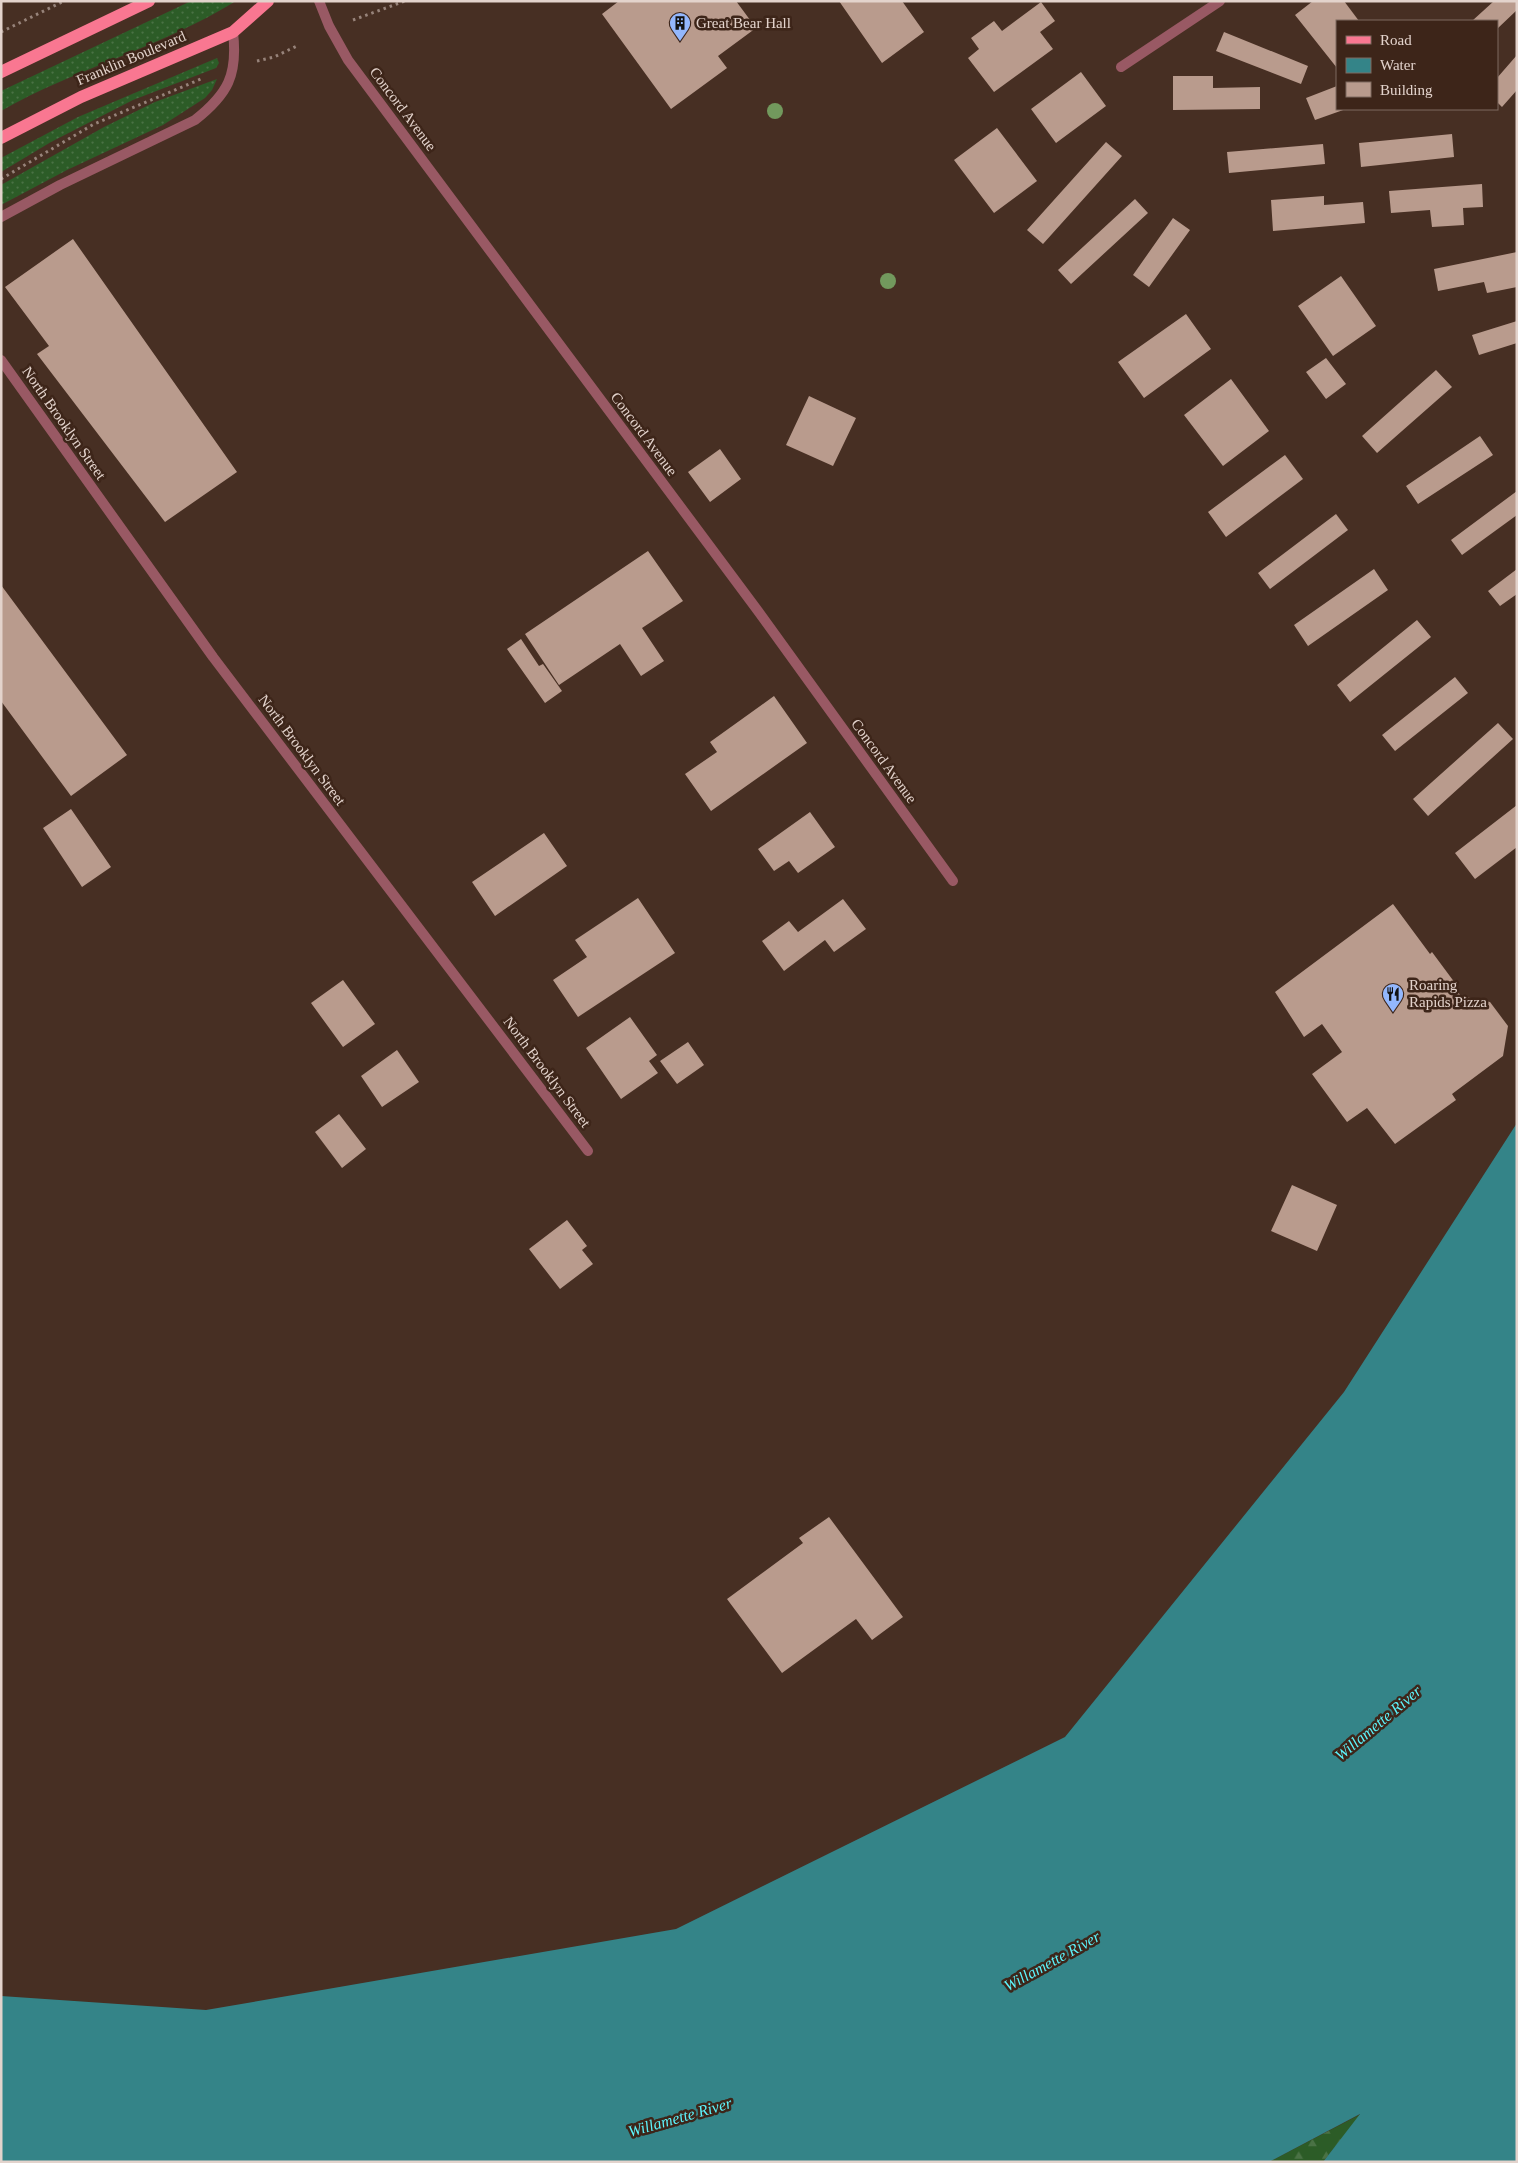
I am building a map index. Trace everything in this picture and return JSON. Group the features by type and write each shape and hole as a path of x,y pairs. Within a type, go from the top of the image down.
{"main road":[{"path":"1,72 149,1"},
{"name":"Franklin Boulevard","path":"1,138 81,97 233,32 268,1"}],"street":[{"name":"Concord Avenue","path":"319,1 329,26 348,60 758,611 953,881"},
{"path":"1121,67 1220,1"},
{"path":"1,217 60,185 195,120 208,110 224,93 231,80 235,53 233,32"},
{"name":"North Brooklyn Street","path":"1,360 213,657 588,1151"}],"path":[{"path":"1,32 64,1"},
{"path":"353,20 405,1"},
{"path":"250,63 274,57 299,45"},
{"path":"1,179 94,124 209,76"}],"green space":[{"path":"191,1 236,1 179,32 59,82 1,111 1,91"},
{"path":"217,58 219,63 216,68 133,100 51,142 1,172 1,158 78,117"},
{"path":"217,79 212,90 205,98 163,125 67,170 1,205 1,185 104,127 155,102"},
{"path":"1361,2114 1323,2162 1269,2162"}],"water":[{"name":"Willamette River","path":"1517,1123 1517,2162 1323,2162 1360,2114 1269,2162 1,2162 1,1996 206,2010 676,1929 1065,1737 1344,1392"}],"building":[{"name":"Great Bear Hall","path":"619,1 736,1 756,28 718,56 727,68 671,109 602,14"},
{"path":"839,1 902,1 924,32 882,63"},
{"path":"1313,1 1344,1 1358,20 1336,20 1336,67 1295,15"},
{"path":"1494,1 1517,1 1517,10 1498,28 1498,20 1473,20"},
{"path":"1041,2 1055,21 1040,32 1053,49 994,92 968,58 979,49 971,38 994,21 1002,31"},
{"path":"1224,32 1308,66 1301,84 1216,51"},
{"path":"1517,55 1517,90 1502,107 1498,103 1498,77"},
{"path":"1081,72 1106,106 1056,143 1031,109"},
{"path":"1173,76 1213,76 1213,88 1260,87 1260,109 1173,110"},
{"path":"1336,86 1336,110 1343,110 1315,120 1306,98"},
{"path":"997,128 1037,181 994,213 954,160"},
{"path":"1452,134 1454,157 1361,167 1359,143"},
{"path":"1106,142 1122,156 1043,244 1027,230"},
{"path":"1323,144 1325,164 1229,173 1227,152"},
{"path":"1482,184 1483,207 1463,208 1464,225 1432,227 1430,210 1391,213 1389,191"},
{"path":"1324,196 1324,205 1363,202 1365,223 1273,231 1271,200"},
{"path":"1135,199 1148,213 1071,284 1058,270"},
{"path":"1173,218 1190,230 1149,287 1133,275"},
{"path":"73,239 237,472 165,522 37,354 49,346 5,287"},
{"path":"1517,252 1517,287 1487,293 1484,282 1438,291 1434,269"},
{"path":"1341,276 1376,326 1333,356 1298,306"},
{"path":"1186,314 1211,349 1144,398 1118,362"},
{"path":"1517,321 1517,343 1479,355 1472,335"},
{"path":"1326,358 1346,384 1326,399 1306,372"},
{"path":"1436,370 1452,387 1377,453 1362,436"},
{"path":"1231,379 1269,431 1223,466 1184,415"},
{"path":"809,396 856,418 833,466 786,445"},
{"path":"1480,436 1493,455 1418,504 1406,486"},
{"path":"720,449 741,479 710,502 688,472"},
{"path":"1285,455 1303,479 1226,537 1208,512"},
{"path":"1517,491 1517,515 1462,555 1451,540"},
{"path":"1336,514 1348,530 1270,589 1258,573"},
{"path":"648,551 683,601 642,628 664,661 641,676 620,644 559,685 525,634"},
{"path":"1374,569 1388,590 1308,646 1294,625"},
{"path":"1517,569 1517,594 1500,606 1488,591"},
{"path":"1,585 127,755 71,796 1,701"},
{"path":"1417,620 1431,637 1350,702 1337,685"},
{"path":"521,639 539,666 543,664 562,691 545,703 507,649"},
{"path":"1455,677 1468,693 1395,751 1382,735"},
{"path":"774,696 807,743 711,811 685,774 717,752 710,742"},
{"path":"1498,723 1513,739 1428,816 1413,799"},
{"path":"1517,805 1517,847 1475,879 1455,853"},
{"path":"71,809 111,867 82,887 43,828"},
{"path":"810,812 835,847 798,873 789,861 774,871 758,849"},
{"path":"544,833 567,866 495,916 472,882"},
{"path":"638,898 675,953 578,1017 553,980 587,957 575,940"},
{"path":"843,899 866,929 834,952 825,940 784,971 762,941 789,921 798,932"},
{"name":"Roaring Rapids Pizza","path":"1393,904 1430,954 1432,952 1455,983 1453,986 1461,996 1490,1002 1508,1026 1503,1056 1452,1094 1456,1100 1395,1144 1367,1108 1347,1122 1312,1074 1342,1052 1322,1024 1304,1037 1275,992"},
{"path":"343,980 375,1024 343,1047 311,1003"},
{"path":"630,1017 657,1055 649,1061 658,1073 621,1099 586,1048"},
{"path":"688,1042 704,1065 677,1084 660,1061"},
{"path":"397,1050 419,1082 382,1107 361,1076"},
{"path":"339,1114 366,1149 342,1168 315,1132"},
{"path":"1292,1185 1337,1205 1317,1251 1271,1231"},
{"path":"567,1220 587,1246 582,1250 593,1264 560,1289 529,1249"},
{"path":"829,1517 903,1617 872,1640 856,1619 782,1673 727,1599 803,1543 799,1538"}],"place":[{"name":"Great Bear Hall","path":"680,42"},
{"name":"Roaring Rapids Pizza","path":"1393,1013"}]}
